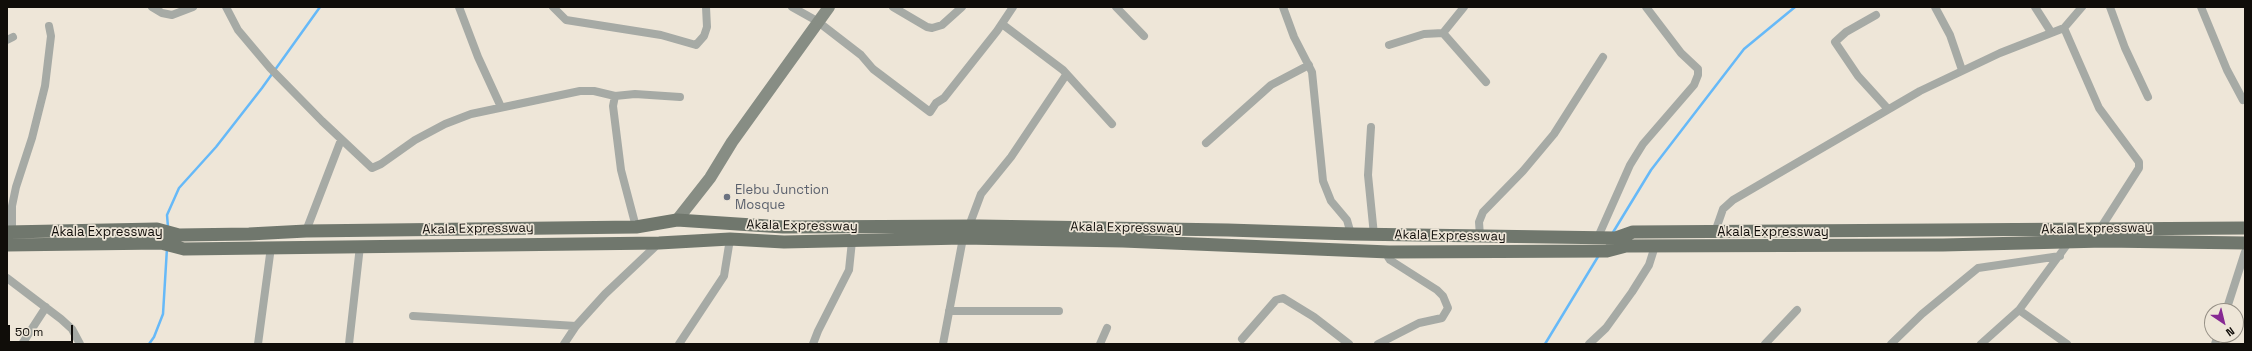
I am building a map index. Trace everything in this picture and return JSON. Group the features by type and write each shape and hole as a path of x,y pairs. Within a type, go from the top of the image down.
{"main road":[{"name":"Akala Expressway","path":"10,232 157,229 179,235 249,234 306,231 636,227 677,220 783,227 969,226 1299,232 1374,235 1616,238 1633,232 2245,228"},
{"path":"783,227 784,242"},
{"path":"1960,245 1962,230"},
{"path":"1297,248 1299,232"},
{"path":"1778,232 1778,246"},
{"name":"Akala Expressway","path":"7,245 161,243 184,249 659,243 730,239 784,242 963,238 1123,241 1389,252 1607,252 1626,246 1960,245 2069,242 2245,243"}],"street":[{"path":"152,7 162,13 172,15 194,7"},
{"path":"226,7 238,30 282,81 369,166 376,168 415,140 445,124 471,114 580,91 594,91 615,96 635,94 680,97"},
{"path":"459,7 478,57 501,107"},
{"path":"553,7 566,20 661,35 696,45 704,36 707,27 706,7"},
{"path":"792,7 817,21 861,56 873,69 930,112 936,103 944,98 1002,24 1013,7"},
{"path":"677,220 710,178 732,142 817,21 829,7"},
{"path":"893,7 927,27 932,28 942,25 962,7"},
{"path":"1116,7 1144,36"},
{"path":"1283,7 1294,36 1312,72 1323,181 1330,201 1346,218 1351,234"},
{"path":"1389,45 1424,34 1443,33 1464,7"},
{"path":"1935,7 1950,35 1962,70"},
{"path":"2035,7 2051,32"},
{"path":"1715,232 1723,209 1732,200 1888,109 1962,70 2051,32 2064,28 2082,7"},
{"path":"2110,7 2125,48 2148,96"},
{"path":"2201,7 2227,70 2243,100"},
{"path":"1598,237 1630,165 1643,144 1694,85 1698,75 1698,69 1681,53 1647,8"},
{"path":"1876,15 1846,32 1836,42 1858,76 1888,109"},
{"path":"1002,24 1063,70 1112,124"},
{"path":"10,232 12,206 16,187 32,138 45,86 51,36 49,26"},
{"path":"2064,28 2099,108 2139,162 2139,168 2100,229"},
{"path":"1443,33 1486,82"},
{"path":"1480,236 1479,222 1483,212 1523,171 1554,134 1604,57"},
{"path":"1206,143 1271,85 1309,65"},
{"path":"969,226 981,194 1011,157 1066,75"},
{"path":"615,96 613,106 620,170 636,227"},
{"path":"1371,127 1368,175 1374,235"},
{"path":"306,231 342,140"},
{"path":"943,344 963,238"},
{"path":"679,344 724,276 730,239"},
{"path":"813,344 849,270 852,241"},
{"path":"1981,344 2019,310 2069,242"},
{"path":"564,344 576,326 605,294 659,243"},
{"path":"349,344 360,246"},
{"path":"1589,344 1606,328 1632,292 1649,265 1654,246"},
{"path":"258,344 271,247"},
{"path":"1384,343 1418,323 1442,318 1446,314 1448,308 1443,296 1437,290 1390,260 1388,257 1389,252"},
{"path":"2229,303 2245,252"},
{"path":"1891,344 1922,314 1978,268 2060,256"},
{"path":"7,278 46,307 72,329 80,344"},
{"path":"1242,339 1276,300 1283,298 1314,317 1349,344"},
{"path":"22,344 46,307"},
{"path":"1765,344 1797,310"},
{"path":"2019,310 2067,344"},
{"path":"949,311 1059,311"},
{"path":"412,316 576,326"},
{"path":"1100,344 1107,328"}],"waterway":[{"path":"168,227 167,215 179,188 216,147 262,88 320,7"},
{"path":"1612,234 1651,170 1744,49 1795,7"},
{"path":"149,344 154,337 163,314 167,248"},
{"path":"1545,344 1599,255"}],"place":[{"name":"Elebu Junction Mosque","path":"727,197"}]}
